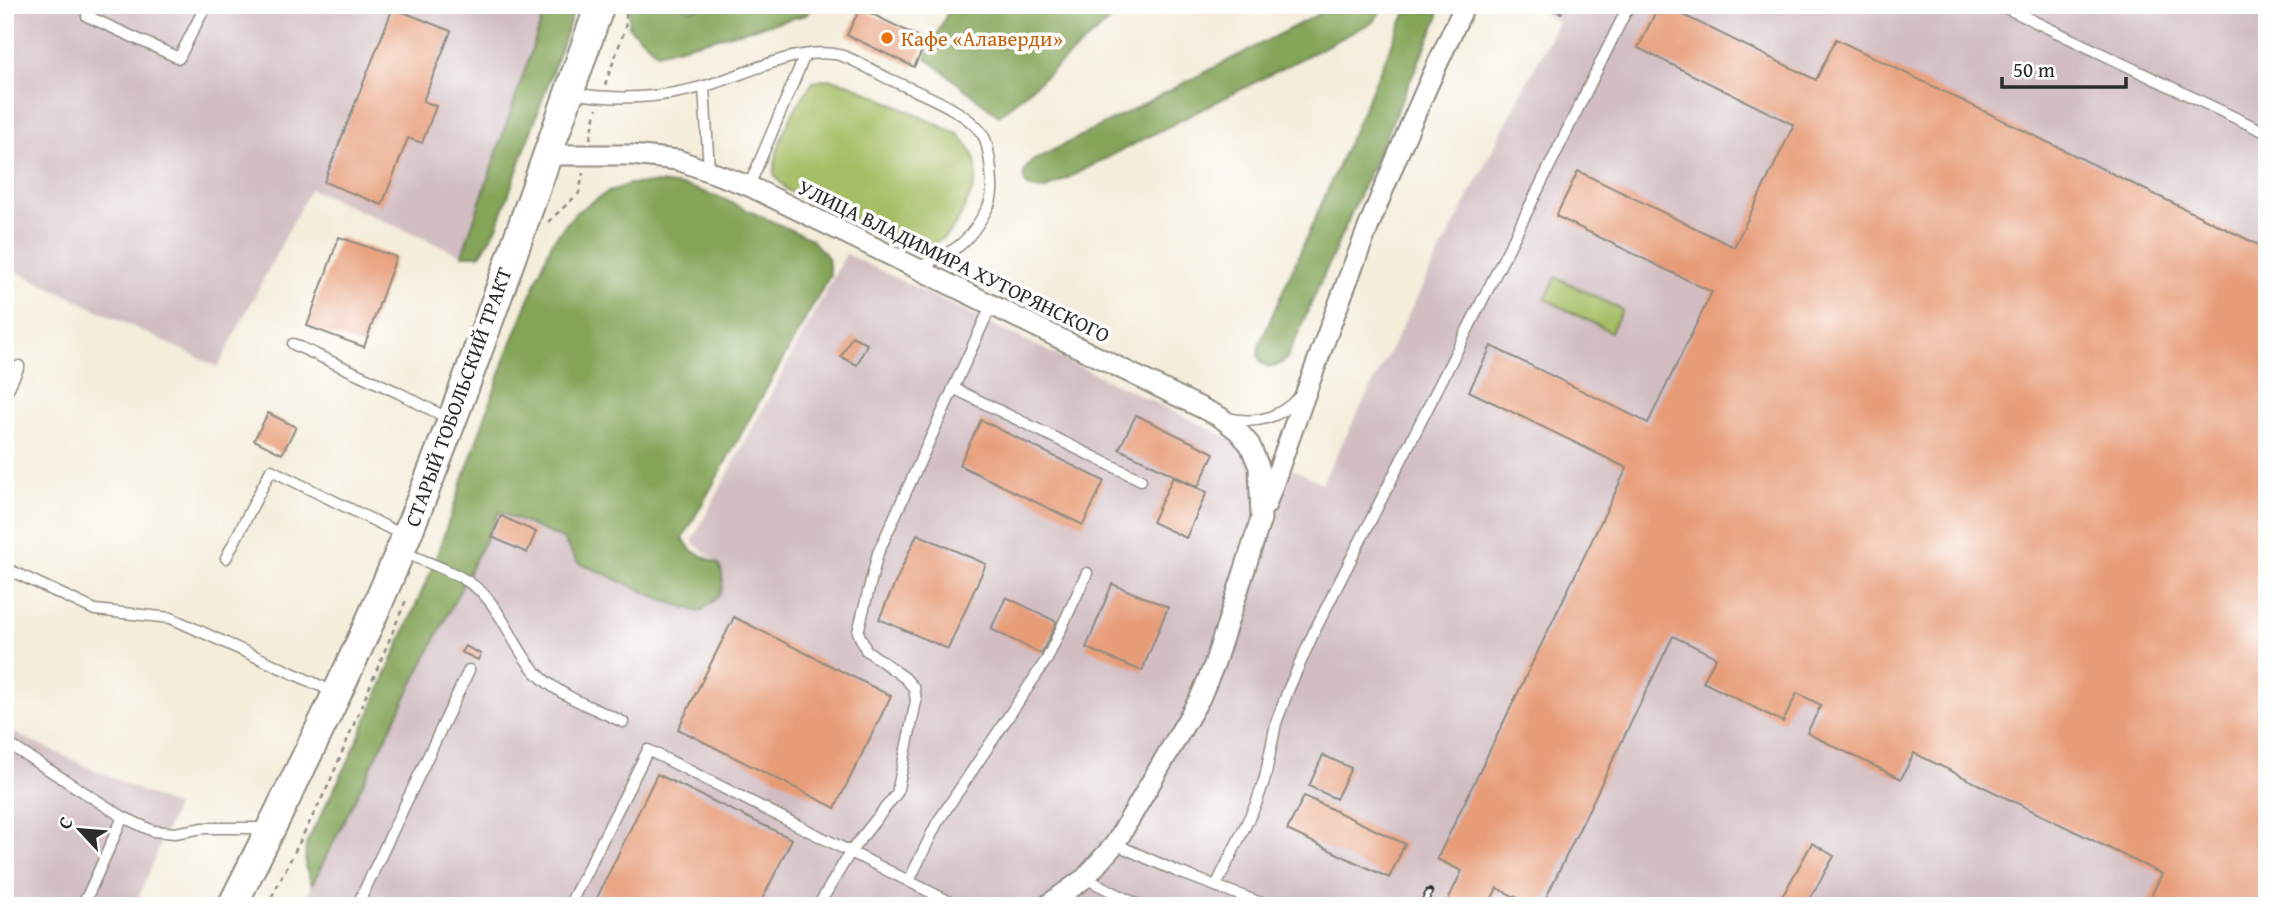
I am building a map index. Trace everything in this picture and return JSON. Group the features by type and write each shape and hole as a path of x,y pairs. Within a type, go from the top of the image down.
{"street":[{"name":"СТАРЫЙ ТОБОЛЬСКИЙ ТРАКТ","path":"295,781 338,694 403,544 452,421 600,5"},
{"name":"УЛИЦА ВЛАДИМИРА ХУТОРЯНСКОГО","path":"1046,906 1085,878 1115,844 1200,698 1307,389 1423,93 1465,5"},
{"name":"УЛИЦА ВЛАДИМИРА ХУТОРЯНСКОГО","path":"546,155 652,156 678,160 709,170 749,186 1220,417 1250,445 1259,467 1261,519"},
{"path":"221,906 295,781"},
{"path":"232,906 295,781"}],"lane":[{"path":"87,16 179,58 206,5"},
{"path":"1216,886 1256,804 1265,778 1276,723 1314,632 1629,5"},
{"path":"2000,5 2267,134"},
{"path":"569,92 600,98 673,94 704,87 775,62 805,55 835,53 970,120 985,138 992,198 974,233 951,254 915,268"},
{"path":"749,186 805,55"},
{"path":"704,87 709,170"},
{"path":"818,906 851,851 897,793 916,701 914,688 905,678 866,650 858,632 878,553 991,306"},
{"path":"293,344 399,393 452,421"},
{"path":"5,396 19,366"},
{"path":"953,388 1141,480"},
{"path":"1220,417 1240,421 1272,418 1287,410 1307,389"},
{"path":"226,558 271,470 477,589 493,606 542,678 557,689 623,722"},
{"path":"5,568 95,610 171,618 338,694"},
{"path":"909,881 937,823 1030,687 1087,573"},
{"path":"357,906 469,670"},
{"path":"5,742 123,817 153,831 176,833 203,828 267,828"},
{"path":"569,906 648,750 909,881 943,903 958,906"},
{"path":"79,906 87,897 123,817"},
{"path":"1115,844 1176,871 1269,906"},
{"path":"1085,878 1139,906"}],"shaded area":[{"path":"5,5 547,5 462,255 310,189 218,367 5,266"},
{"path":"1526,5 2267,5 2267,906 302,906 499,512 563,539 577,562 720,565 692,541 846,254 1322,483 1558,22"},
{"path":"5,729 176,807 135,906 5,906"}],"green space":[{"path":"547,5 576,5 497,227 480,255 462,255"},
{"path":"629,5 677,5 691,10 711,5 814,5 806,15 657,53 629,27"},
{"path":"951,5 1128,5 999,116 926,58"},
{"path":"1336,5 1381,5 1381,11 1373,22 1046,189 1032,188 1025,181 1025,171 1034,160"},
{"path":"1409,5 1438,5 1438,18 1287,358 1270,367 1261,362 1258,351 1260,343"},
{"path":"829,79 850,84 958,134 967,145 975,162 975,182 956,224 943,238 927,245 904,245 787,190 774,175 778,150 792,114 813,82"},
{"path":"659,183 689,187 721,198 811,239 828,258 830,275 683,538 691,550 720,565 723,582 720,593 699,612 663,600 577,562 563,539 499,512 312,885 305,866 306,844 349,760 433,566 507,354 552,242 575,213 606,193 629,184"},
{"path":"1556,277 1622,310 1611,332 1545,299"}],"building":[{"path":"1545,5 1565,5 1561,13"},
{"path":"1659,5 1816,80 1836,39 2267,249 2267,906 2146,906 2162,874 1914,753 1901,779 1807,733 1821,705 1797,693 1783,722 1703,682 1716,657 1673,636 1542,906 1534,906 1497,888 1488,906 1445,906 1462,871 1437,859 1627,468 1469,391 1491,346 1648,423 1712,292 1556,216 1578,171 1734,247 1794,125 1638,48"},
{"path":"393,8 451,31 423,101 436,106 422,143 408,138 382,205 324,182"},
{"name":"Кафе «Алаверди»","path":"860,8 927,41 914,67 847,35"},
{"path":"339,237 396,257 364,347 307,326"},
{"path":"852,336 867,344 857,365 841,357"},
{"path":"268,413 296,427 282,454 254,440"},
{"path":"1136,415 1214,453 1198,487 1119,449"},
{"path":"981,420 1104,481 1083,525 959,465"},
{"path":"1173,477 1207,492 1186,538 1152,522"},
{"path":"501,516 536,532 527,553 492,537"},
{"path":"917,534 986,564 948,649 879,619"},
{"path":"1112,584 1168,607 1142,671 1086,648"},
{"path":"1006,597 1057,622 1041,654 991,629"},
{"path":"734,617 891,696 835,808 678,729"},
{"path":"465,646 481,654 478,660 461,652"},
{"path":"1323,755 1351,768 1336,799 1309,786"},
{"path":"657,774 792,839 759,906 593,906"},
{"path":"1304,796 1405,844 1389,878 1287,830"},
{"path":"1812,843 1834,856 1806,906 1777,906"}],"railway":[{"path":"1423,906 1429,892"}],"place":[{"name":"Кафе «Алаверди»","path":"887,38"}]}
